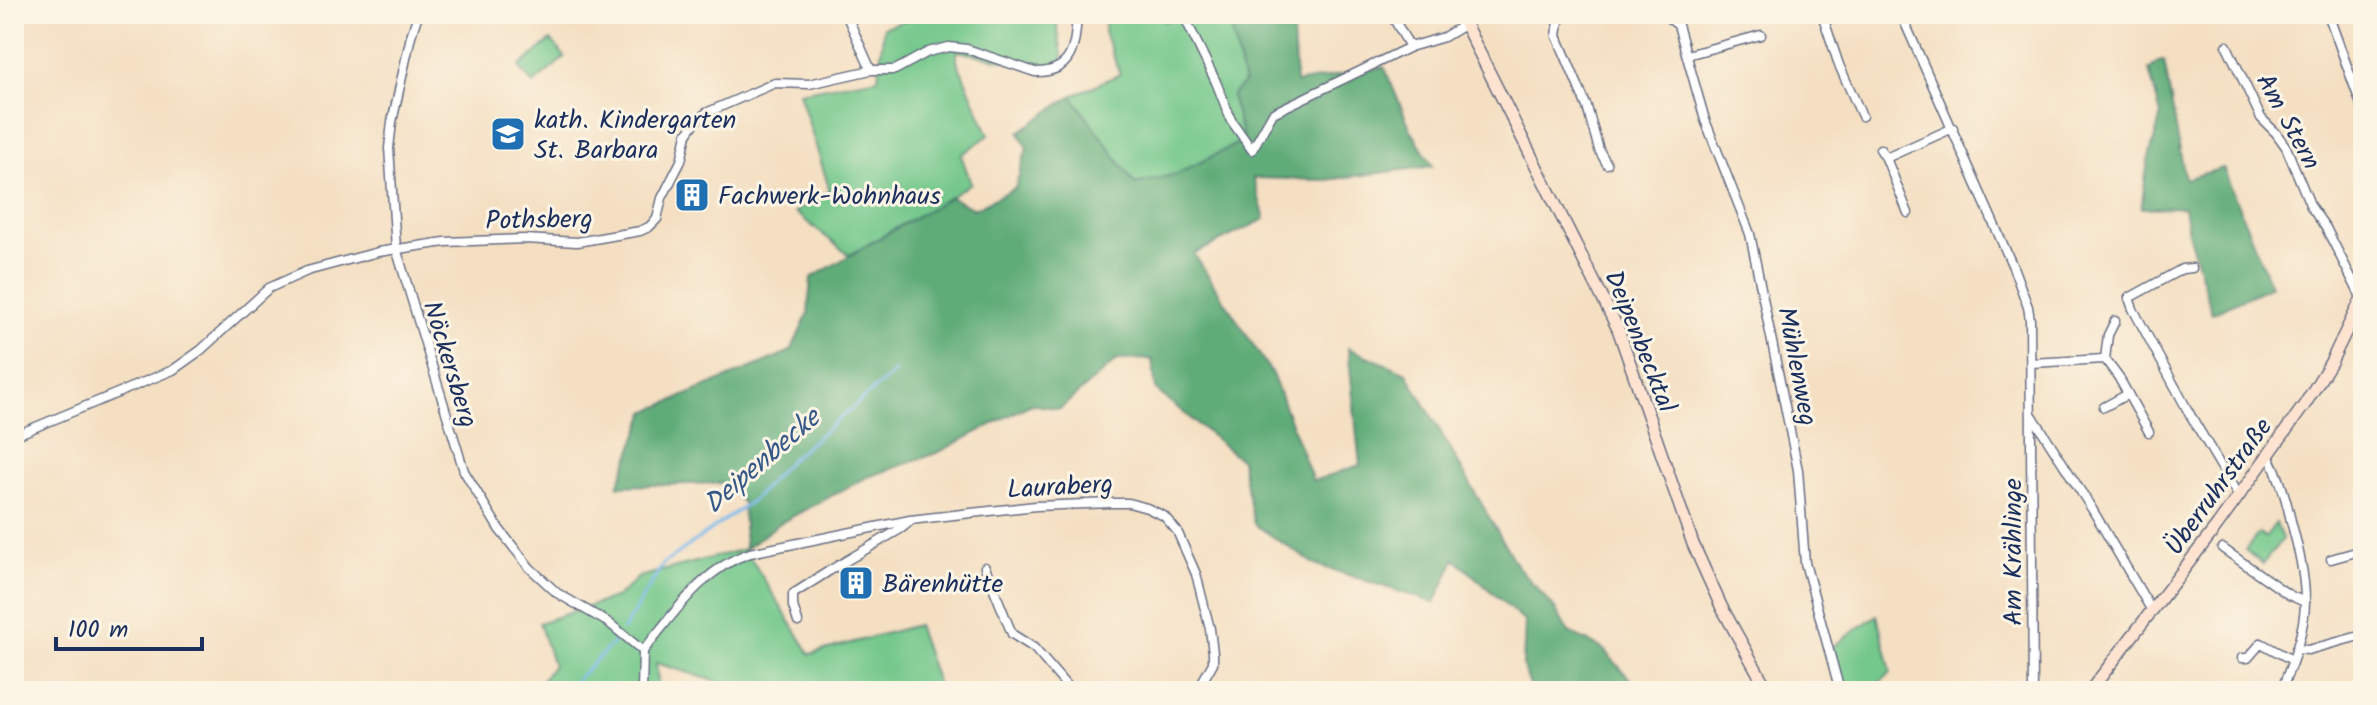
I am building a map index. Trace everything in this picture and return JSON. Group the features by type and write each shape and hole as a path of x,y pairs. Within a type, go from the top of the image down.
{"main road":[{"name":"Deipenbecktal","path":"1462,20 1618,329 1693,544 1721,606 1768,691"},
{"name":"Überruhrstraße","path":"2090,691 2269,456 2331,362 2362,298"}],"street":[{"name":"Nöckersberg","path":"418,14 389,148 396,248 464,471 499,529 530,568 557,593 609,623 643,651"},
{"path":"846,14 871,70"},
{"name":"Pothsberg","path":"14,436 173,370 201,350 269,288 307,271 396,248 498,239 577,242 649,227 657,219 667,188 681,161 687,134 701,116 775,83 809,84 871,70 895,70 928,52 958,47 1043,72 1066,63 1070,57 1077,14"},
{"path":"1183,14 1231,120 1252,150 1273,113 1410,47 1444,37 1462,20 1474,14"},
{"path":"1332,14 1350,20 1389,14 1410,47"},
{"path":"1565,14 1559,21 1557,36 1607,164"},
{"name":"Mühlenweg","path":"1663,14 1678,25 1705,120 1750,234 1798,470 1805,563 1840,691"},
{"path":"1822,14 1839,65 1862,116"},
{"name":"Am Krählinge","path":"1901,14 2024,293 2030,320 2033,691"},
{"path":"2328,14 2363,110"},
{"path":"1687,55 1761,35"},
{"name":"Am Stern","path":"2227,46 2261,118 2286,147 2311,207 2326,228 2362,298"},
{"path":"1886,158 1953,128"},
{"path":"1880,149 1908,213"},
{"path":"2192,268 2182,269 2129,298 2188,411 2239,497"},
{"path":"2105,359 2108,335 2115,321"},
{"path":"2031,363 2105,359 2149,432"},
{"path":"2104,407 2128,394"},
{"path":"2032,414 2152,611"},
{"path":"2269,456 2285,496 2299,553 2305,602 2296,649 2281,691"},
{"name":"Lauraberg","path":"643,651 690,593 738,557 910,520 1036,506 1129,503 1164,516 1188,551 1210,629 1213,663 1197,691"},
{"name":"Lauraberg","path":"798,622 793,594 902,528 910,520"},
{"path":"2222,548 2289,595 2305,602"},
{"path":"2331,559 2363,550"},
{"path":"985,567 1012,634 1034,648 1071,691"},
{"path":"2296,649 2308,650 2363,635"},
{"path":"2242,658 2248,658 2261,643 2292,660"},
{"path":"642,691 643,651"}],"green space":[{"path":"929,14 1055,14 1063,60 1042,68 957,51 957,61 989,135 961,155 971,183 849,255 795,212 830,191 799,92 878,78 884,27"},
{"path":"1105,14 1159,14 1165,22 1177,14 1228,14 1244,84 1241,142 1177,174 1135,184 1072,96 1120,74 1104,32"},
{"path":"1228,14 1292,14 1296,83 1384,67 1411,130 1433,166 1326,180 1253,178 1265,219 1194,254 1272,374 1313,481 1360,465 1348,348 1407,373 1517,566 1554,607 1569,633 1602,648 1641,691 1532,691 1523,666 1525,622 1455,559 1435,603 1314,564 1254,524 1241,460 1156,390 1152,359 1117,360 1060,409 1031,404 939,452 865,478 780,523 745,549 743,503 724,483 618,486 646,412 791,351 808,314 811,278 950,197 974,209 1015,188 1027,148 1019,132 1072,96 1135,184 1177,174 1241,142 1243,137 1231,96 1244,83"},
{"path":"551,40 565,57 533,84 519,67"},
{"path":"2164,61 2185,179 2223,168 2271,286 2212,313 2188,232 2184,207 2141,208 2148,161 2161,115 2149,70"},
{"path":"2276,523 2282,539 2263,564 2245,550 2259,533 2265,537"},
{"path":"745,549 810,654 917,625 940,691 827,691 725,684 656,663 659,691 535,691 553,665 539,623 617,597 639,577"},
{"path":"1877,615 1891,672 1871,689 1845,691 1832,647"}],"waterway":[{"name":"Deipenbecke","path":"623,630 663,564 754,499 789,461 895,372"},
{"name":"Deipenbecke","path":"565,691 617,639"}],"place":[{"name":"kath. Kindergarten St. Barbara","path":"508,134"},
{"name":"Fachwerk-Wohnhaus","path":"692,195"},
{"name":"Bärenhütte","path":"856,583"}]}
